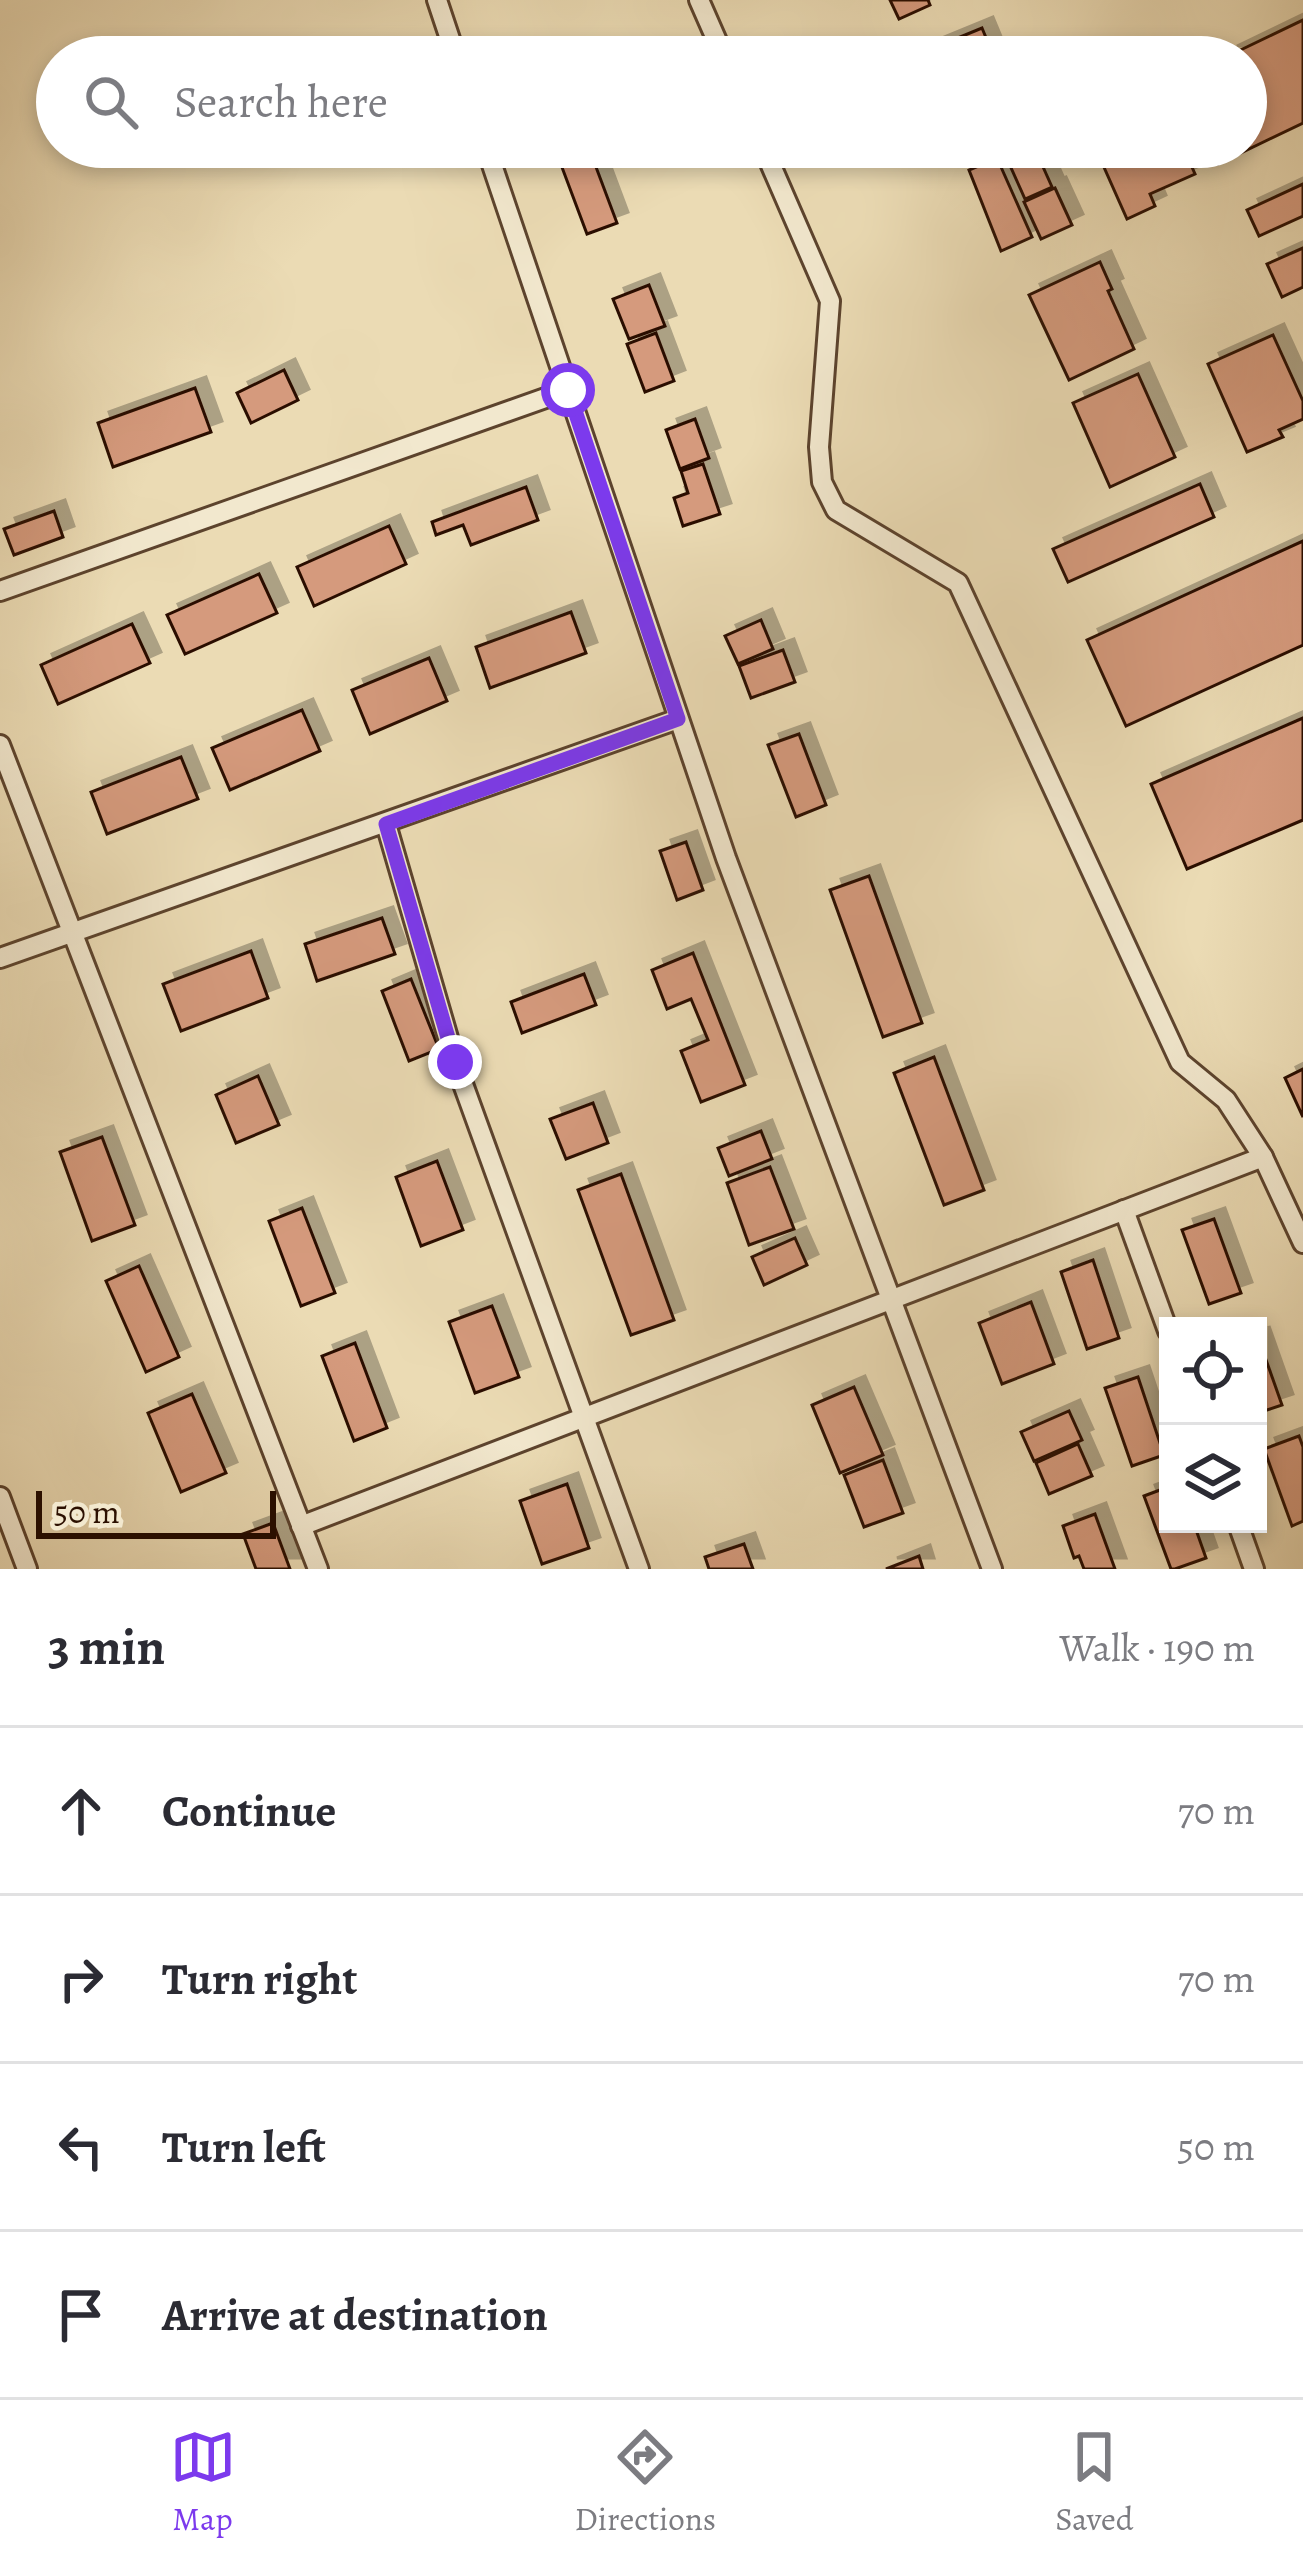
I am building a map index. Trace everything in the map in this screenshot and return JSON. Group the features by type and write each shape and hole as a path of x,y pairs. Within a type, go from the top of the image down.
{"lane":[{"path":"437,0 449,36"},
{"path":"699,0 715,36"},
{"path":"493,168 725,858 992,1569"},
{"path":"772,168 830,302 819,447 822,482 836,510 958,583 1180,1062 1226,1100 1263,1157 1303,1243"},
{"path":"0,591 568,390"},
{"path":"0,958 678,719"},
{"path":"0,745 318,1569"},
{"path":"386,824 455,1062 639,1569"},
{"path":"301,1526 1263,1157"},
{"path":"1124,1210 1163,1317"},
{"path":"0,1497 27,1569"},
{"path":"1241,1533 1254,1569"}],"building":[{"path":"890,0 928,0 930,5 899,19"},
{"path":"1303,20 1303,123 1267,140 1267,37"},
{"path":"982,28 985,36 963,36"},
{"path":"562,168 596,168 617,223 587,234"},
{"path":"1001,168 1032,237 1001,251 969,170"},
{"path":"1011,168 1044,168 1052,187 1025,199"},
{"path":"1104,168 1192,168 1195,174 1150,194 1155,206 1127,219"},
{"path":"1303,184 1303,216 1259,236 1247,210"},
{"path":"1055,188 1072,225 1041,239 1024,202"},
{"path":"1303,248 1303,287 1282,297 1267,264"},
{"path":"1100,262 1134,349 1069,380 1029,295"},
{"path":"649,285 665,326 629,339 613,299"},
{"path":"656,333 674,381 645,392 627,344"},
{"path":"1273,335 1303,401 1303,419 1279,430 1283,437 1247,452 1208,364"},
{"path":"284,370 298,400 251,423 237,393"},
{"path":"1138,374 1175,457 1110,487 1073,403"},
{"path":"195,388 211,432 113,467 98,423"},
{"path":"695,419 709,458 680,469 666,430"},
{"path":"703,464 720,514 683,526 674,498 688,493 681,471"},
{"path":"1200,484 1214,517 1068,582 1053,549"},
{"path":"526,487 538,520 471,545 463,525 436,535 432,522"},
{"path":"54,511 63,537 14,555 4,529"},
{"path":"389,526 406,564 314,606 297,567"},
{"path":"1303,541 1303,645 1126,726 1087,640"},
{"path":"259,574 277,613 185,654 167,615"},
{"path":"571,612 586,653 490,688 476,647"},
{"path":"761,620 773,649 738,664 725,636"},
{"path":"132,624 150,663 58,704 41,665"},
{"path":"783,650 795,682 751,698 739,666"},
{"path":"429,658 447,701 370,734 352,690"},
{"path":"302,710 320,751 230,790 212,748"},
{"path":"1303,718 1303,820 1187,869 1151,784"},
{"path":"799,734 826,805 796,817 768,745"},
{"path":"181,757 198,799 107,834 91,792"},
{"path":"686,842 703,890 677,900 660,851"},
{"path":"869,876 922,1023 883,1037 830,890"},
{"path":"382,918 395,954 317,981 305,944"},
{"path":"251,951 268,998 181,1031 163,984"},
{"path":"693,953 745,1085 701,1102 681,1051 708,1040 691,999 667,1009 652,970"},
{"path":"584,974 596,1005 522,1033 511,1002"},
{"path":"411,979 439,1049 409,1061 382,991"},
{"path":"934,1057 984,1190 944,1205 894,1073"},
{"path":"1303,1069 1303,1117 1285,1078"},
{"path":"258,1076 279,1125 236,1143 216,1095"},
{"path":"593,1103 608,1143 566,1159 550,1119"},
{"path":"761,1131 772,1159 729,1176 718,1148"},
{"path":"102,1137 135,1225 92,1241 60,1152"},
{"path":"437,1161 463,1230 421,1246 396,1177"},
{"path":"770,1167 794,1229 749,1245 727,1183"},
{"path":"621,1174 674,1320 631,1335 578,1190"},
{"path":"302,1208 335,1293 301,1306 269,1221"},
{"path":"1214,1219 1241,1293 1209,1304 1182,1230"},
{"path":"795,1238 807,1265 764,1285 752,1257"},
{"path":"1093,1260 1119,1338 1087,1349 1061,1272"},
{"path":"139,1266 179,1357 146,1372 106,1281"},
{"path":"1031,1302 1054,1364 1002,1384 979,1323"},
{"path":"492,1306 519,1377 475,1393 449,1322"},
{"path":"355,1343 387,1428 354,1441 322,1356"},
{"path":"1267,1362 1282,1405 1267,1410"},
{"path":"1138,1377 1159,1440 1159,1457 1132,1466 1105,1388"},
{"path":"854,1387 883,1455 840,1473 812,1405"},
{"path":"192,1394 226,1473 181,1492 148,1413"},
{"path":"1069,1411 1082,1440 1034,1461 1021,1432"},
{"path":"1299,1436 1303,1447 1303,1521 1292,1526 1267,1457 1267,1448"},
{"path":"1078,1444 1092,1476 1049,1494 1036,1463"},
{"path":"883,1460 903,1513 864,1527 844,1475"},
{"path":"567,1484 589,1548 542,1564 520,1501"},
{"path":"1159,1490 1159,1533 1197,1533 1206,1558 1171,1569 1144,1496"},
{"path":"1095,1514 1115,1569 1084,1569 1079,1556 1074,1558 1063,1526"},
{"path":"273,1523 290,1569 256,1569 243,1534"},
{"path":"744,1544 753,1569 709,1569 705,1557"},
{"path":"919,1556 923,1569 886,1569"}],"route":[{"path":"455,1062 386,824 678,719 568,390"}]}
